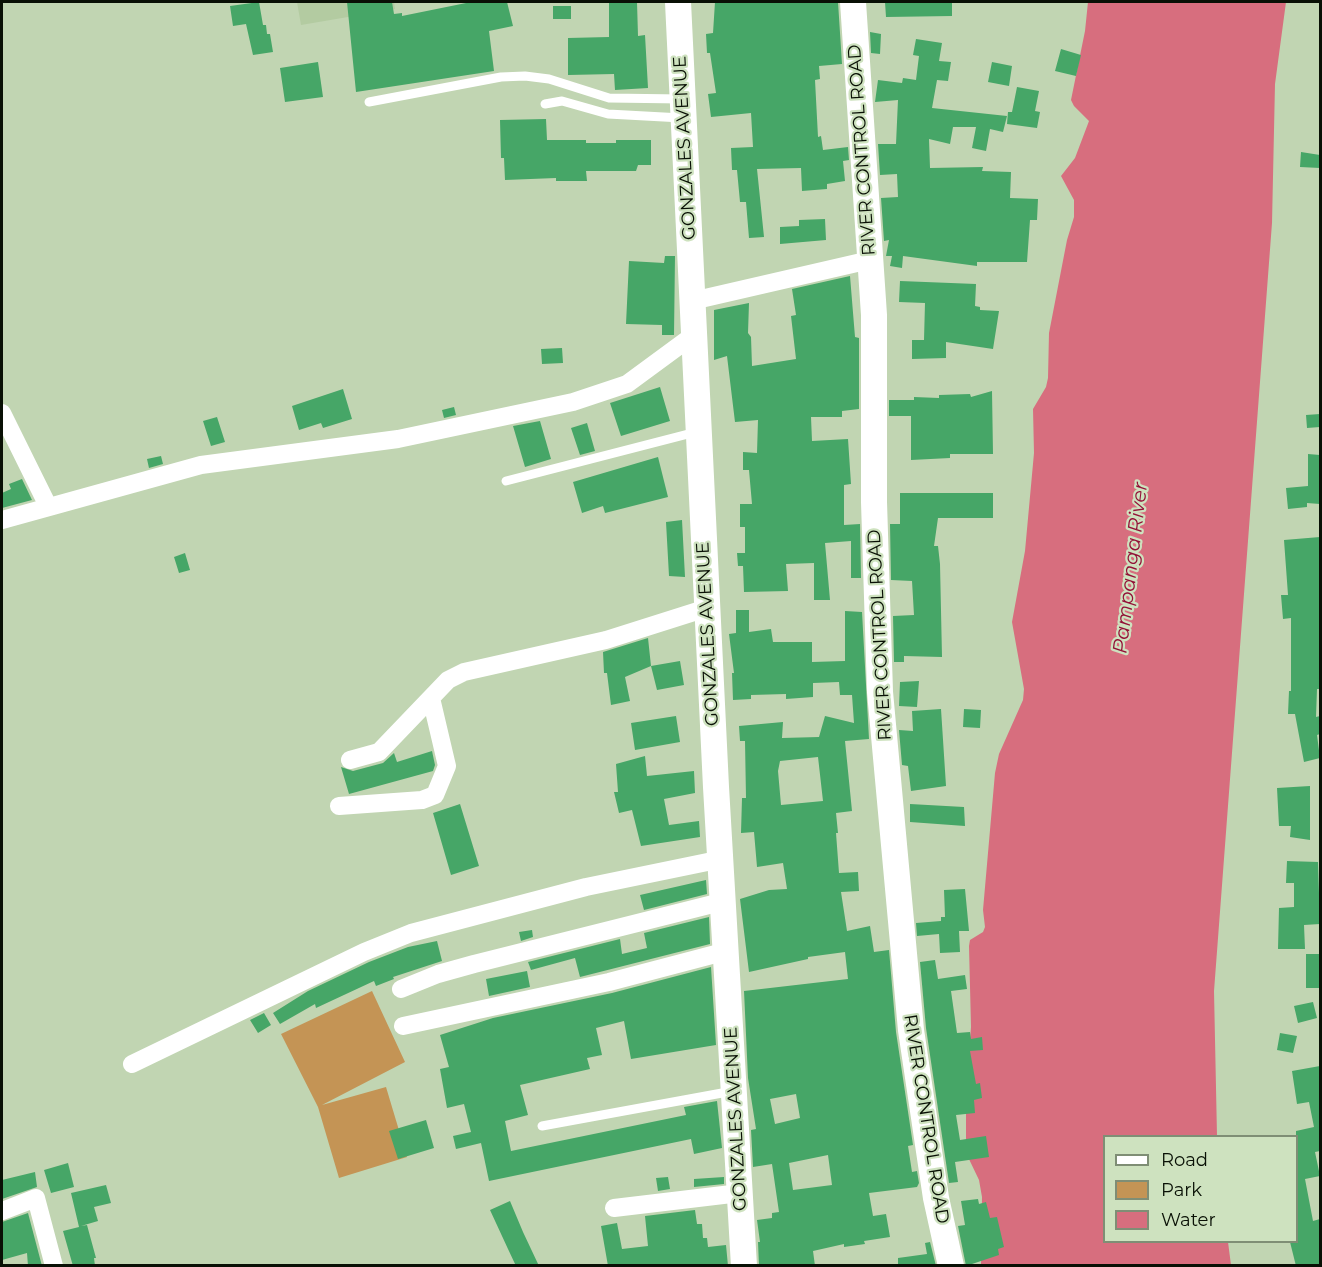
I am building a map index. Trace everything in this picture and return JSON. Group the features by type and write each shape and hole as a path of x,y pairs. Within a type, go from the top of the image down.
{"street":[{"name":"GONZALES AVENUE","path":"678,2 707,608 744,1266"},
{"name":"RIVER CONTROL ROAD","path":"853,2 874,315 874,502 880,692 911,1030 936,1198 951,1266"},
{"path":"692,301 870,260"},
{"path":"2,520 201,465 398,439 573,402 627,384 695,334"},
{"path":"2,412 48,506"},
{"path":"350,760 379,752 448,680 464,672 606,640 707,608"},
{"path":"339,806 422,800 435,795 447,766 431,698"},
{"path":"132,1064 364,952 411,933 586,887 722,859"},
{"path":"401,989 438,974 474,964 725,902"},
{"path":"403,1026 609,982 727,951"},
{"path":"614,1208 741,1193"},
{"path":"2,1211 36,1198 54,1266"}],"lane":[{"path":"369,102 501,77 525,76 549,80 609,98 683,109"},
{"path":"545,104 562,100 608,114 683,109"},
{"path":"506,480 698,431"},
{"path":"542,1126 733,1091"}],"shaded area":[{"path":"297,2 394,2 395,9 301,25"}],"green space":[{"path":"372,991 405,1062 322,1105 386,1087 407,1157 339,1178 318,1107 281,1034"}],"water":[{"name":"Pampanga River","path":"1088,2 1286,2 1275,84 1272,223 1214,991 1217,1135 1103,1135 1103,1243 1228,1243 1231,1265 981,1265 982,1197 979,1180 968,1157 966,1146 966,1093 971,1027 969,946 970,940 983,932 985,927 983,910 995,773 999,754 1023,700 1024,689 1012,622 1025,551 1034,453 1033,409 1046,387 1048,378 1049,333 1067,240 1074,217 1074,200 1061,176 1075,158 1089,121 1071,100 1085,31"}],"building":[{"path":"259,2 263,25 266,25 267,34 270,34 273,52 253,55 246,24 233,26 230,6"},
{"path":"347,2 392,2 394,14 402,13 402,16 471,2 507,2 513,26 489,31 494,71 356,92"},
{"path":"609,2 637,2 638,36 645,35 648,88 615,90 614,74 568,75 568,38 609,37"},
{"path":"715,2 838,2 842,64 819,66 820,79 815,80 818,137 821,136 823,150 848,147 849,160 843,161 845,181 827,184 827,189 802,191 801,168 757,169 764,237 749,238 746,202 740,202 737,170 732,170 731,148 753,147 751,113 711,117 708,94 716,93 710,53 707,53 706,34 713,33"},
{"path":"885,2 952,2 952,16 886,17"},
{"path":"553,6 571,6 571,19 553,19"},
{"path":"870,32 881,34 880,54 871,53"},
{"path":"916,39 942,43 939,61 951,62 948,81 937,80 932,108 1007,116 1003,132 990,129 986,151 972,148 976,127 953,127 950,144 929,139 930,168 983,167 982,171 1011,172 1010,198 1038,199 1037,220 1030,220 1027,262 977,262 977,266 903,256 902,268 890,266 892,256 886,256 889,240 884,241 881,198 898,197 897,174 880,175 878,144 896,144 898,100 875,102 878,80 902,83 903,78 916,80 919,56 913,55"},
{"path":"1061,49 1081,55 1076,76 1055,71"},
{"path":"318,62 323,97 285,102 280,68"},
{"path":"992,62 1012,66 1009,86 988,82"},
{"path":"1017,87 1039,91 1035,111 1040,112 1037,128 1007,124 1008,112 1012,112"},
{"path":"546,119 547,140 616,143 616,140 651,140 651,165 638,165 636,171 586,171 587,181 556,181 556,178 505,180 504,158 501,158 500,120"},
{"path":"1301,152 1320,155 1320,168 1300,167"},
{"path":"825,219 826,240 780,244 780,227 799,226 799,220"},
{"path":"665,256 675,256 674,335 662,335 662,325 626,324 629,261 664,263"},
{"path":"850,276 855,337 859,338 859,409 842,411 842,417 811,417 812,441 848,439 851,484 844,485 844,525 860,524 861,578 851,578 851,541 825,543 830,600 814,600 814,563 786,564 788,591 744,592 743,566 738,566 737,553 745,553 745,527 740,527 740,504 752,504 749,470 743,470 743,452 757,453 758,420 735,422 727,356 714,360 714,310 749,303 748,333 751,337 752,366 796,359 791,316 796,315 792,289"},
{"path":"900,281 976,284 975,306 980,307 980,310 999,311 993,349 946,342 946,358 912,359 912,340 924,340 925,303 899,302"},
{"path":"562,348 563,363 542,364 541,349"},
{"path":"660,387 670,421 621,436 610,403"},
{"path":"343,389 352,419 323,428 321,423 299,430 292,406"},
{"path":"992,391 993,454 950,454 950,458 911,460 911,416 889,416 889,400 914,400 914,397 939,398 939,395 970,394 971,397"},
{"path":"454,407 456,415 444,418 442,410"},
{"path":"1320,414 1320,427 1307,428 1306,415"},
{"path":"217,417 225,442 211,446 203,421"},
{"path":"540,421 551,459 525,467 513,426"},
{"path":"587,423 595,451 580,455 571,428"},
{"path":"1308,454 1320,455 1320,504 1307,503 1307,507 1288,509 1286,488 1308,486"},
{"path":"161,456 163,464 149,468 147,459"},
{"path":"658,457 668,497 605,513 603,506 582,513 573,482"},
{"path":"22,479 32,500 2,508 2,493 11,489 9,484"},
{"path":"900,493 993,493 993,518 938,518 934,546 938,546 940,564 942,657 904,656 904,662 894,662 893,616 914,615 912,581 891,580 890,524 900,524"},
{"path":"682,520 685,577 669,576 666,522"},
{"path":"1320,537 1320,689 1317,689 1316,717 1320,716 1320,734 1317,735 1320,758 1304,762 1295,714 1288,714 1289,691 1291,691 1291,618 1283,619 1281,595 1288,595 1284,540"},
{"path":"185,553 190,570 179,573 174,557"},
{"path":"736,610 749,610 749,632 771,629 773,642 812,642 812,662 845,661 845,611 862,612 869,739 845,741 852,811 836,813 839,873 858,872 859,891 841,892 847,931 870,926 874,952 889,950 896,1032 913,1145 908,1146 912,1172 917,1171 919,1183 917,1187 869,1193 873,1216 886,1214 890,1237 864,1241 865,1244 844,1247 844,1244 813,1251 815,1266 759,1266 758,1242 760,1242 757,1220 772,1218 772,1213 779,1212 772,1164 753,1167 751,1130 756,1129 748,1078 744,991 848,979 845,952 808,957 808,959 749,972 740,899 769,890 787,889 783,863 757,867 754,832 741,833 742,798 746,798 745,741 740,741 739,726 783,722 782,738 819,737 825,716 854,723 852,695 840,695 839,682 813,683 813,697 786,699 786,694 751,695 751,699 733,700 732,673 734,673 729,634 736,633","holes":["818,757 823,801 781,805 778,771 780,761","796,1094 800,1118 775,1124 770,1099","828,1155 832,1185 793,1190 789,1163"]},
{"path":"648,638 651,666 625,677 630,701 611,705 607,673 604,673 603,652"},
{"path":"680,661 684,685 657,690 651,666"},
{"path":"919,681 917,707 899,706 900,682"},
{"path":"941,709 946,786 911,791 908,766 902,765 899,730 913,731 912,711"},
{"path":"964,709 981,710 980,728 963,727"},
{"path":"676,716 680,742 635,750 631,723"},
{"path":"432,751 435,765 433,771 349,794 341,767 353,771 383,763 394,753 397,762"},
{"path":"645,756 647,776 694,771 695,793 664,799 669,825 699,821 700,837 641,846 632,810 619,813 614,792 618,792 616,764"},
{"path":"1310,786 1310,840 1290,837 1291,826 1279,826 1277,788"},
{"path":"460,804 479,866 451,875 433,813"},
{"path":"910,804 964,807 965,826 910,822"},
{"path":"1287,861 1318,862 1320,924 1304,925 1305,949 1278,949 1279,908 1294,907 1294,883 1286,883"},
{"path":"706,880 707,894 644,910 640,895"},
{"path":"965,889 969,931 959,931 960,952 940,953 939,934 917,936 916,923 941,921 941,917 945,917 944,890"},
{"path":"709,917 710,944 580,977 575,958 531,970 528,962 620,939 622,954 647,948 644,933"},
{"path":"532,930 533,937 521,941 519,932"},
{"path":"437,941 442,961 393,977 394,979 376,986 374,981 316,1008 315,1004 280,1024 273,1013 308,991 369,962 408,947"},
{"path":"1306,954 1320,954 1320,988 1306,988"},
{"path":"935,960 938,979 965,975 967,989 951,991 957,1033 970,1032 971,1039 982,1037 983,1050 970,1051 976,1084 980,1083 982,1098 974,1100 975,1113 956,1115 960,1140 986,1136 989,1157 955,1162 958,1182 949,1183 926,1028 920,962"},
{"path":"711,967 716,1045 631,1059 624,1021 596,1028 602,1055 587,1058 590,1069 520,1085 528,1115 505,1121 511,1151 686,1115 684,1107 717,1101 722,1148 694,1154 691,1139 489,1181 481,1143 456,1149 453,1136 471,1132 464,1104 447,1108 440,1069 449,1067 440,1035 493,1018 612,993"},
{"path":"527,971 530,987 489,996 486,979"},
{"path":"1313,1002 1317,1018 1298,1023 1294,1006"},
{"path":"264,1013 271,1025 258,1033 250,1020"},
{"path":"1280,1033 1297,1036 1293,1053 1277,1050"},
{"path":"1320,1066 1320,1151 1315,1152 1320,1176 1305,1179 1313,1221 1320,1219 1320,1266 1296,1266 1290,1243 1298,1243 1298,1135 1296,1131 1314,1127 1309,1102 1297,1104 1292,1071"},
{"path":"426,1120 434,1148 398,1159 389,1131"},
{"path":"68,1163 74,1187 51,1193 44,1170"},
{"path":"35,1172 37,1187 2,1199 2,1180"},
{"path":"668,1177 670,1189 658,1191 656,1178"},
{"path":"724,1177 724,1184 694,1187 694,1179"},
{"path":"106,1185 111,1203 94,1207 98,1221 81,1226 87,1225 96,1258 94,1258 95,1266 73,1266 63,1231 79,1227 71,1193"},
{"path":"978,1199 979,1204 986,1202 990,1218 997,1217 1004,1247 998,1249 999,1255 966,1266 958,1226 965,1225 961,1201"},
{"path":"510,1201 539,1266 516,1266 490,1210"},
{"path":"695,1210 697,1224 702,1224 703,1238 707,1238 708,1247 726,1245 728,1266 608,1266 601,1226 617,1223 622,1249 648,1246 645,1216"},
{"path":"28,1213 42,1266 28,1266 27,1253 2,1260 2,1222"},
{"path":"930,1242 936,1266 898,1266 898,1258 927,1254 925,1243"}]}
